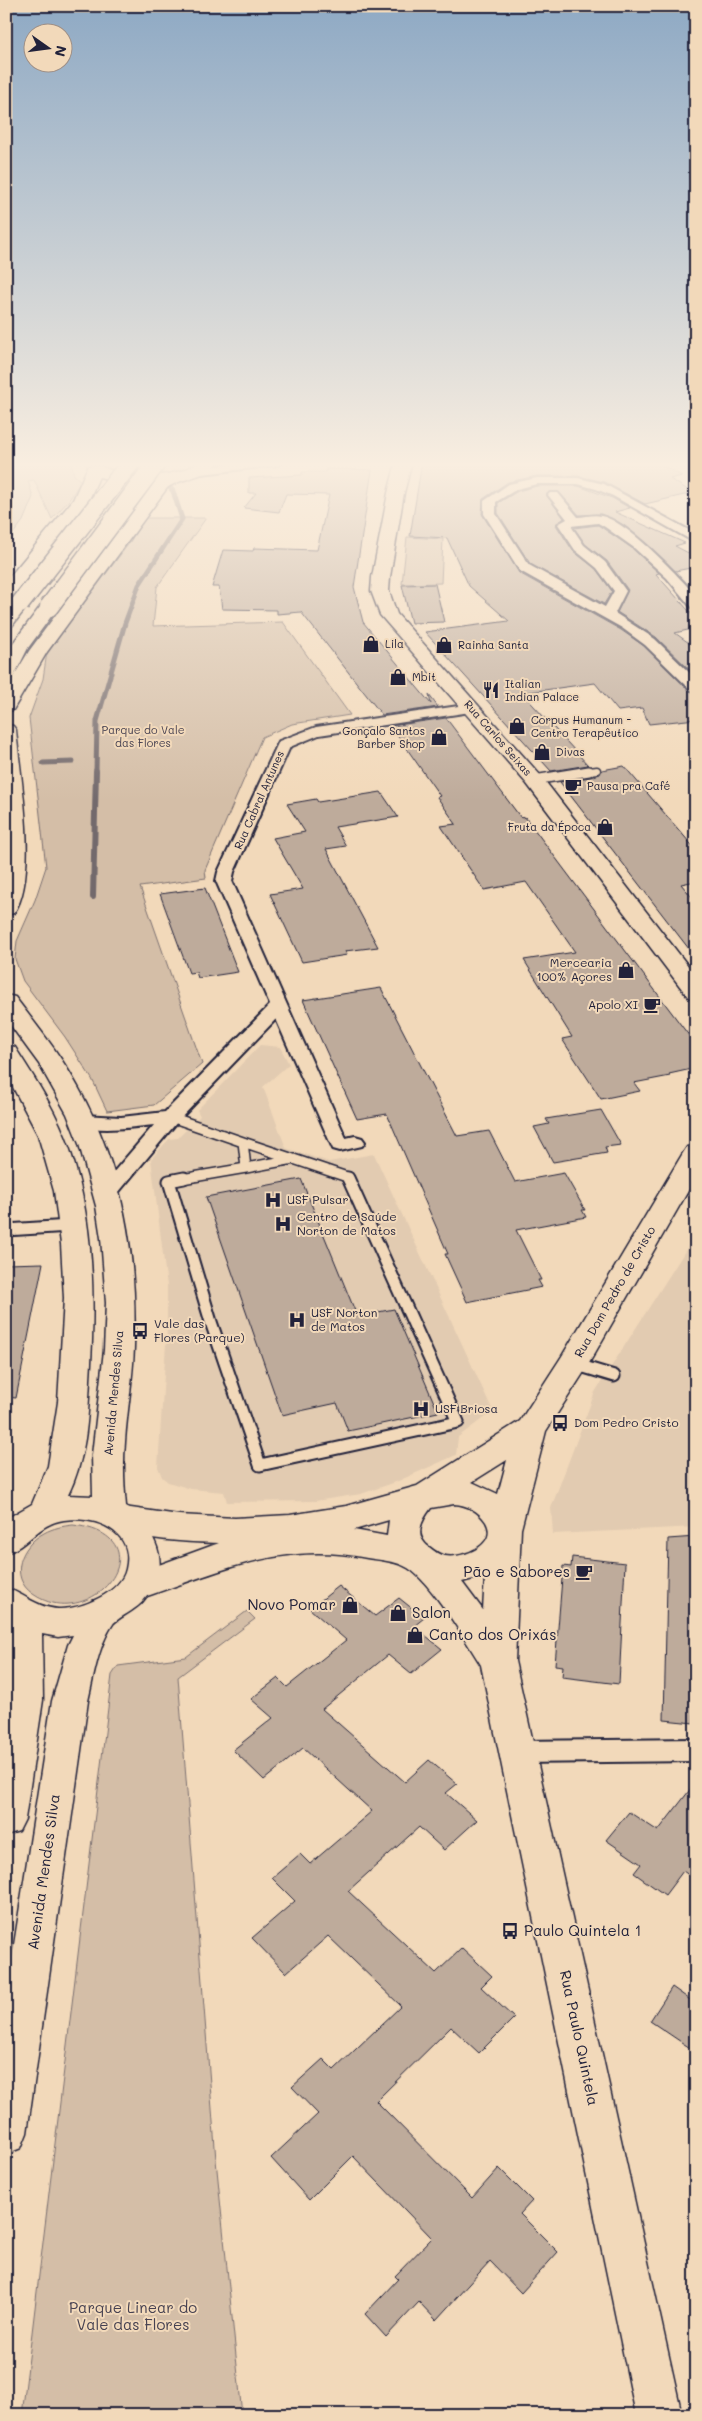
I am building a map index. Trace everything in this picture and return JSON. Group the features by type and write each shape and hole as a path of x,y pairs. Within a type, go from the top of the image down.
{"main road":[{"path":"6,622 13,599 30,575"},
{"path":"13,599 34,575"},
{"path":"6,674 19,647 73,575"},
{"path":"6,706 38,651 94,575"},
{"name":"Rua Carlos Seixas","path":"380,575 380,591 388,615 534,780 696,992"},
{"path":"6,730 11,873 11,899 6,908"},
{"name":"Avenida Mendes Silva","path":"6,1002 39,1044 65,1086 82,1120 106,1194 115,1238 120,1295 119,1354 108,1456 117,1516 137,1533 144,1550 143,1569 135,1587 126,1598 100,1616 74,1623 48,1623 16,1608"},
{"path":"6,1052 36,1103 61,1163 74,1226 79,1293 77,1356 70,1440 63,1469 20,1525"},
{"name":"Rua Dom Pedro de Cristo","path":"135,1587 206,1559 276,1542 313,1539 342,1541 420,1560 442,1570 458,1571 473,1568 492,1558 504,1536 530,1429 573,1364 696,1153"},
{"name":"Rua Dom Pedro de Cristo","path":"420,1560 404,1544 402,1533 404,1520 409,1508 530,1429"},
{"name":"Rua Dom Pedro de Cristo","path":"117,1516 166,1528 201,1531 248,1531 345,1519 452,1491 477,1496 496,1510 504,1536"},
{"path":"20,1525 66,1507 87,1506 117,1516"},
{"name":"Rua Paulo Quintela","path":"504,1536 498,1661 659,2415"},
{"name":"Rua Paulo Quintela","path":"420,1560 459,1603 498,1661"},
{"name":"Avenida Mendes Silva","path":"8,1797 25,1700 16,1608"},
{"name":"Avenida Mendes Silva","path":"6,2133 70,1701 86,1645 100,1616"}],"street":[{"path":"537,575 608,613 650,642 696,687"},
{"path":"608,575 620,591 608,613"},
{"path":"671,575 696,604"},
{"name":"Rua Cabral Antunes","path":"355,1142 340,1145 224,881 284,744 316,731 472,708"},
{"path":"106,1194 171,1117 280,1005"},
{"path":"82,1120 121,1123 171,1117"},
{"path":"518,1752 696,1750"}],"lane":[{"path":"534,780 597,770"},
{"path":"171,1117 243,1141 295,1159 347,1177 458,1422 260,1466 211,1322 169,1181 295,1159"},
{"path":"243,1141 246,1168"},
{"path":"6,1230 74,1226"},
{"path":"573,1364 614,1376"}],"shaded area":[{"name":"Centro de Saúde Norton de Matos","path":"260,1045 280,1047 289,1064 263,1087 286,1148 329,1162 374,1154 493,1411 458,1437 456,1455 396,1482 361,1494 315,1501 227,1502 224,1492 191,1489 168,1482 162,1477 158,1467 167,1328 167,1286 151,1159 169,1139 178,1138 200,1116 197,1110"},
{"path":"696,1234 696,1527 553,1534 551,1508 595,1392"}],"green space":[{"name":"Parque do Vale das Flores","path":"105,575 166,575 157,587 153,626 283,622 350,715 292,724 262,737 205,870 206,878 140,887 202,1064 154,1105 107,1111 92,1079 65,1037 23,981 15,959 17,941 35,900 46,867 29,718 43,679 47,652"},
{"path":"403,575 441,575 441,583 402,584"},
{"path":"73,1525 101,1533 116,1546 118,1563 111,1579 97,1594 78,1602 56,1604 33,1594 25,1587 19,1570 20,1562 29,1545 36,1538 51,1530"},
{"name":"Parque Linear do Vale das Flores","path":"247,1611 255,1619 178,1677 216,2160 242,2415 22,2415 112,1675 118,1666 186,1657"}],"building":[{"path":"216,575 356,575 354,587 363,622 431,704 429,695 438,707 382,715 301,612 277,614 277,610 222,609 219,587 212,587"},
{"path":"464,575 523,575 621,630 644,646 690,691 696,693 696,719 649,724 642,708 618,711 595,683 522,693 588,765 551,771 425,632 509,621 469,586"},
{"path":"550,575 600,575 612,591 604,604"},
{"path":"617,575 657,575 696,619 696,628 675,633 696,648 696,676 656,637 617,612 628,590"},
{"path":"435,584 444,622 411,623 402,585"},
{"path":"446,718 521,818 525,817 696,1045 696,1068 669,1074 670,1076 634,1083 640,1091 601,1099 562,1039 572,1037 524,960 575,952 526,882 484,890 441,826 456,824 437,797 440,796 391,726"},
{"path":"624,766 696,850 696,881 681,884 696,902 696,958 560,782 590,777 600,774 602,770"},
{"path":"381,792 398,817 335,827 346,846 326,849 378,947 345,951 347,955 302,962 270,894 303,889 273,838 305,832 287,804 316,799 318,802"},
{"path":"205,888 238,972 198,978 196,972 189,973 160,894"},
{"path":"381,988 457,1136 489,1131 515,1182 564,1173 585,1210 582,1210 586,1217 516,1230 541,1280 538,1280 542,1287 467,1302 387,1114 357,1119 303,1000"},
{"path":"601,1110 621,1145 605,1147 607,1153 553,1162 534,1127 549,1124 546,1119"},
{"path":"301,1179 357,1316 394,1309 438,1412 348,1431 337,1403 282,1415 206,1197"},
{"path":"43,1263 16,1398 6,1397 6,1264"},
{"path":"696,1537 694,1723 664,1720 668,1539"},
{"path":"572,1557 625,1563 619,1684 562,1677 563,1666 555,1665 563,1566 571,1567"},
{"path":"339,1586 375,1616 399,1598 424,1618 414,1626 442,1649 411,1674 388,1655 322,1709 405,1782 429,1760 457,1784 446,1793 477,1820 444,1850 419,1827 348,1891 436,1973 462,1948 492,1976 481,1987 514,2018 479,2053 451,2027 376,2101 472,2198 499,2168 532,2201 520,2214 558,2252 521,2293 490,2261 436,2320 419,2302 386,2337 365,2314 398,2279 395,2276 432,2238 353,2156 309,2200 271,2158 318,2114 292,2087 323,2059 334,2070 401,2006 328,1936 286,1973 252,1938 295,1901 272,1878 300,1854 310,1864 372,1811 303,1748 264,1780 233,1750 273,1718 251,1699 278,1678 287,1687 346,1640 310,1609"},
{"path":"696,1782 696,1880 683,1871 665,1895 634,1873 641,1864 606,1840 629,1812 658,1831"},
{"path":"672,1987 696,2004 696,2052 650,2021"}],"waterway":[{"path":"96,772 97,721 125,623 139,585 146,575"},
{"path":"43,763 73,762"},
{"path":"93,897 96,771"}],"place":[{"name":"Lila","path":"371,644"},
{"name":"Rainha Santa","path":"444,645"},
{"name":"Mbit","path":"398,677"},
{"name":"Italian Indian Palace","path":"491,690"},
{"name":"Corpus Humanum - Centro Terapêutico","path":"517,726"},
{"name":"Gonçalo Santos Barber Shop","path":"439,737"},
{"name":"Divas","path":"542,752"},
{"name":"Pausa pra Café","path":"573,786"},
{"name":"Fruta da Época","path":"605,827"},
{"name":"Mercearia 100% Açores","path":"626,970"},
{"name":"Apolo XI","path":"652,1005"},
{"name":"USF Pulsar","path":"273,1200"},
{"name":"Centro de Saúde Norton de Matos","path":"283,1224"},
{"name":"USF Norton de Matos","path":"297,1320"},
{"name":"Vale das Flores (Parque)","path":"140,1331"},
{"name":"USF Briosa","path":"421,1409"},
{"name":"Dom Pedro Cristo","path":"560,1423"},
{"name":"Pão e Sabores","path":"584,1572"},
{"name":"Novo Pomar","path":"350,1605"},
{"name":"Salon","path":"398,1613"},
{"name":"Canto dos Orixás","path":"415,1635"},
{"name":"Paulo Quintela 1","path":"510,1931"}]}
